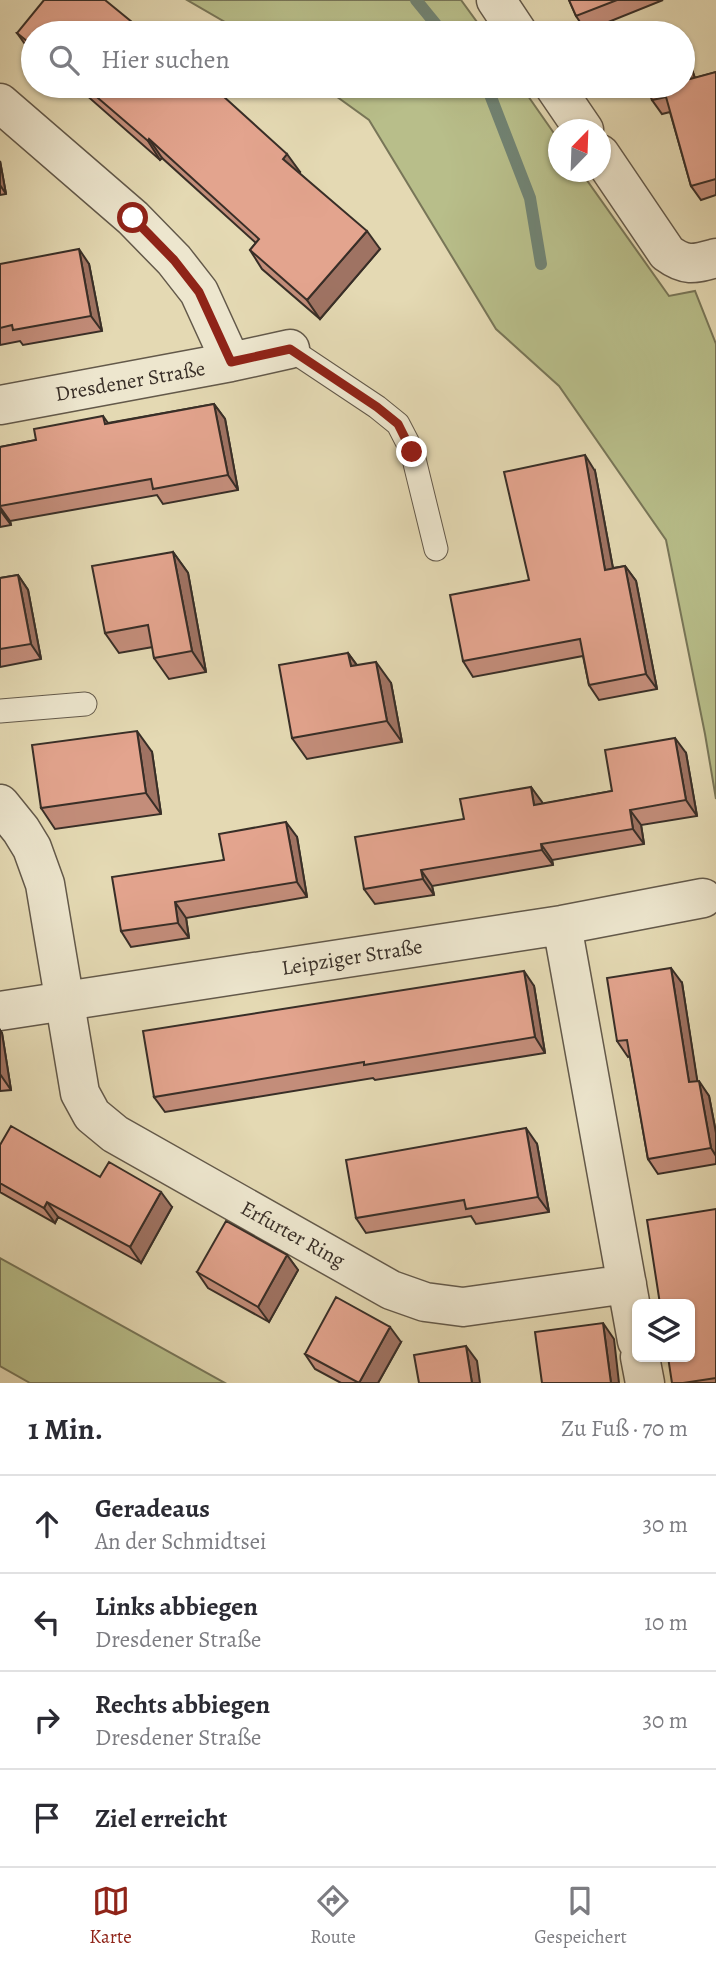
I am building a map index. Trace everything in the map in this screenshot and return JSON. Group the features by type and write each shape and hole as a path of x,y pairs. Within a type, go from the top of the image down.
{"street":[{"path":"496,0 511,21"},
{"path":"562,98 576,119"},
{"path":"0,103 133,218 174,260 199,292 231,362"},
{"path":"611,170 667,253 698,260"},
{"name":"Dresdener Straße","path":"0,405 290,349"},
{"path":"0,804 21,830 37,859 45,884 64,1002"},
{"name":"Leipziger Straße","path":"0,1011 562,925 703,898"},
{"path":"562,925 632,1315"},
{"name":"Erfurter Ring","path":"64,1002 80,1093 92,1115 115,1134 391,1290 425,1302 464,1307 626,1284"},
{"path":"641,1362 645,1383"}],"lane":[{"name":"Dresdener Straße","path":"290,349 398,424 412,452 436,549"},
{"path":"0,711 85,704"}],"green space":[{"path":"187,0 461,0 476,21 223,21"},
{"path":"339,98 529,98 548,125 548,182 588,182 669,296 695,291 716,344 716,799 666,540 559,386 496,329 369,120"},
{"path":"0,1258 225,1383 30,1383 0,1366"}],"building":[{"path":"44,0 105,0 131,21 27,21"},
{"path":"569,0 617,0 576,16"},
{"path":"716,72 716,179 691,186 666,98 695,98 695,78"},
{"path":"98,98 225,98 287,154 283,159 367,231 307,300 250,250 259,239 149,139 148,141"},
{"path":"79,249 91,316 13,330 12,325 0,328 0,264"},
{"path":"214,404 228,475 153,489 151,479 0,506 0,447 36,440 34,429 103,416 105,424"},
{"path":"585,455 605,570 625,566 646,674 589,685 580,639 463,661 450,595 529,580 504,472"},
{"path":"173,552 192,651 154,658 148,625 105,633 92,566"},
{"path":"18,575 31,644 0,649 0,578"},
{"path":"348,653 351,666 376,662 387,721 292,738 279,665"},
{"path":"137,731 146,793 41,808 32,745"},
{"path":"675,738 686,800 630,810 633,829 541,844 542,850 421,870 423,879 364,889 355,837 464,819 460,799 531,787 534,805 612,791 605,750"},
{"path":"286,822 297,882 175,902 178,923 121,931 112,877 224,860 219,834"},
{"path":"671,968 689,1082 699,1081 711,1148 648,1159 627,1040 617,1041 607,978"},
{"path":"524,971 535,1037 154,1097 143,1031"},
{"path":"11,1126 100,1177 109,1162 161,1192 130,1247 47,1202 44,1208 0,1183 0,1145"},
{"path":"526,1128 538,1197 466,1209 464,1200 356,1218 346,1160"},
{"path":"716,1209 716,1378 672,1383 669,1362 695,1362 695,1299 659,1299 647,1220"},
{"path":"226,1221 287,1255 258,1307 197,1272"},
{"path":"336,1297 390,1327 359,1383 305,1354"},
{"path":"603,1323 611,1383 542,1383 535,1332"},
{"path":"466,1346 472,1383 419,1383 414,1355"}],"waterway":[{"path":"416,0 433,21"},
{"path":"491,98 530,198 541,264"}],"route":[{"path":"133,218 174,260 199,292 231,362 290,349 398,424 412,452"}]}
